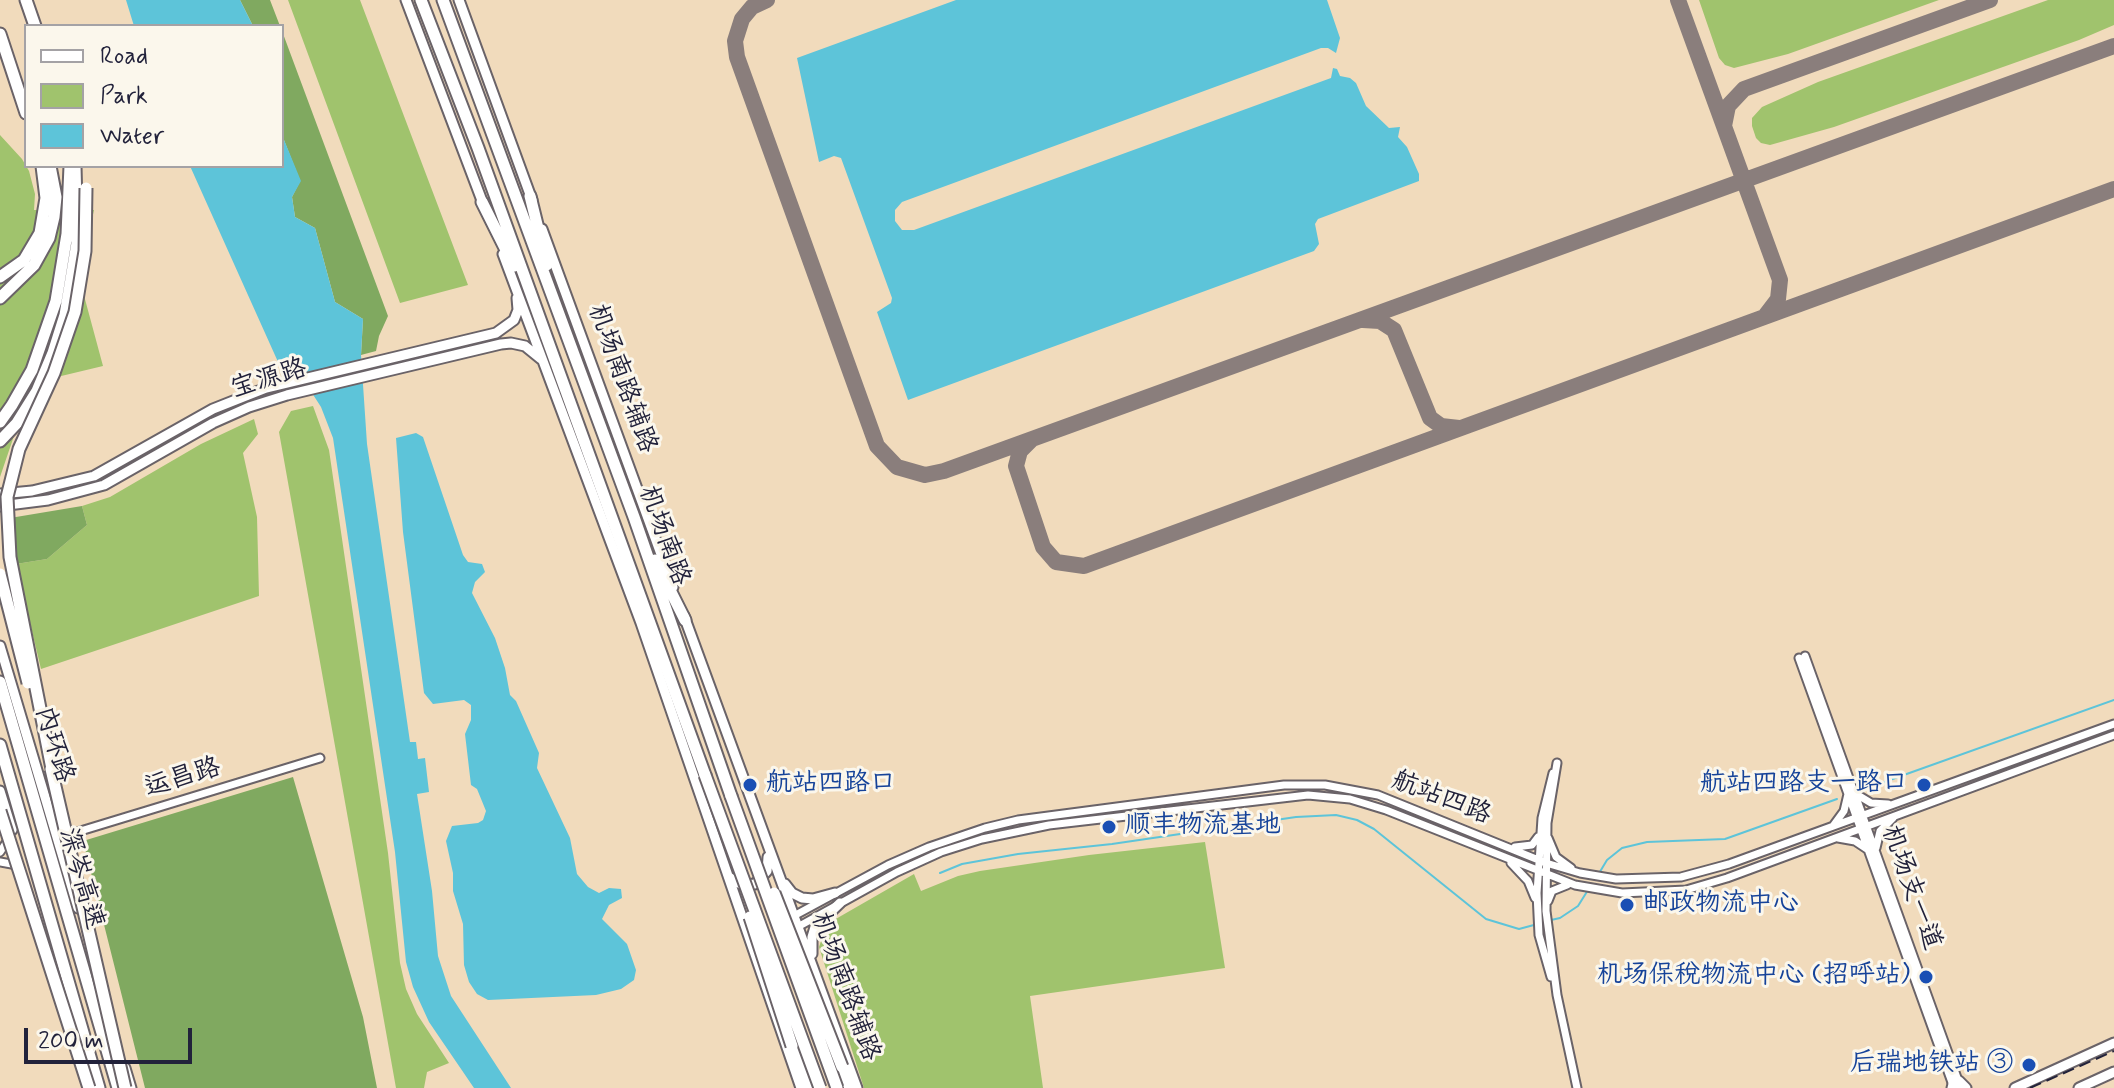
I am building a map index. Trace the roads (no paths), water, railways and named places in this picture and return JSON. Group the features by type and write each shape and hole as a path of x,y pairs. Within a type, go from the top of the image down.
{"highway":[{"path":"26,0 34,24"},
{"name":"机场南路","path":"421,0 478,148 820,1088"},
{"name":"机场南路","path":"443,0 634,517 837,1088"},
{"path":"0,34 24,107"},
{"path":"1,277 24,260 35,244 44,221 50,186 43,168"},
{"path":"0,298 26,274 44,247 54,217 50,168"},
{"path":"53,774 10,557 7,497 19,449 58,363 75,312 85,251 75,168"},
{"path":"0,422 27,379 48,328 77,188"},
{"path":"0,441 27,409 46,372 60,333 75,261 77,188"},
{"path":"530,196 560,316"},
{"path":"482,202 541,324"},
{"path":"634,517 685,620"},
{"path":"0,574 53,774 128,1088"},
{"name":"深岑高速","path":"0,682 118,1088"},
{"name":"深岑高速","path":"0,745 99,1088"},
{"path":"0,773 31,851"},
{"path":"731,796 786,921 850,1088"},
{"path":"715,801 808,1088"},
{"path":"0,811 88,1088"}],"main road":[{"path":"406,0 635,609 801,1088"},
{"name":"机场南路辅路","path":"459,0 857,1088"},
{"path":"496,333 511,324 516,316 518,304 514,282"},
{"path":"496,333 507,335 507,340 501,344"},
{"name":"宝源路","path":"0,494 74,482 101,473 213,409 283,383 496,333"},
{"path":"501,344 516,344 530,349 550,377"},
{"name":"宝源路","path":"0,506 48,500 104,485 213,423 249,407 287,395 501,344"},
{"name":"内环路","path":"0,646 128,1088"},
{"path":"0,791 88,1088"},
{"path":"727,874 742,885 752,885 762,879 768,866 763,831"},
{"path":"774,864 786,885 797,896 807,899 838,898"},
{"path":"816,973 811,943 813,932 838,898"},
{"path":"2015,1088 2114,1043"},
{"path":"2079,1088 2114,1072"}],"street":[{"name":"机场支一道","path":"1802,657 1957,1086"},
{"name":"航站四路","path":"753,950 798,927 838,898 917,852 1018,820 1284,785 1325,785 1378,795 1542,861 1580,873 1616,879 1653,880 1694,875 2114,724"},
{"name":"航站四路","path":"749,939 925,859 1001,834 1049,825 1289,796 1334,797 1366,803 1575,885 1651,893 1696,888 2114,735"},
{"name":"运昌路","path":"58,838 320,758"},
{"path":"1502,845 1527,847 1543,833 1557,763 1547,792 1543,833 1542,910 1546,946 1577,1088"},
{"path":"1833,827 1851,793 1871,803 1895,804"},
{"path":"1836,838 1855,841 1873,853 1880,831 1896,815"},
{"path":"0,852 6,845 10,826"},
{"path":"1543,833 1556,857 1580,873"},
{"path":"1504,858 1530,884 1542,910"},
{"path":"0,862 11,862 24,871"},
{"path":"1542,910 1552,891 1563,885 1575,885"}],"water":[{"path":"126,0 240,0 252,24 133,24"},
{"path":"956,0 1327,0 1340,38 1336,53 1321,48 902,202 895,210 895,221 902,230 914,230 1331,78 1333,68 1340,76 1356,83 1366,106 1389,128 1400,127 1398,137 1407,147 1419,181 1318,219 1315,224 1319,244 1314,251 908,400 877,312 891,303 892,298 841,158 834,156 819,162 797,58"},
{"path":"284,140 301,181 292,197 295,217 315,228 335,302 363,319 361,355 367,444 410,742 416,742 418,759 425,758 429,792 417,794 432,891 438,956 451,996 511,1088 474,1088 429,1022 413,987 406,962 395,852 333,438 321,407 303,379 296,370 283,373 191,168 284,168"},
{"path":"416,433 423,437 463,555 468,562 482,564 485,572 475,582 472,593 495,638 510,695 516,701 539,753 537,768 570,838 577,874 588,887 599,893 609,888 621,889 622,898 609,905 602,919 627,944 636,970 634,980 621,989 596,995 488,1000 477,994 469,982 464,965 463,924 453,891 453,873 446,841 452,826 478,823 483,820 486,811 477,789 471,785 465,734 471,720 471,705 464,700 433,704 424,693 403,532 396,438"}],"waterway":[{"path":"1873,786 2114,700"},
{"path":"1598,875 1607,860 1622,848 1647,842 1725,839 1837,799"},
{"path":"940,873 962,864 1018,854 1112,844 1296,817 1336,815 1357,820 1374,829 1486,919 1519,929 1545,922"},
{"path":"1551,920 1578,906 1588,890"}],"railway":[{"path":"2030,1088 2114,1051"}],"place":[{"name":"航站四路口","path":"750,785"},
{"name":"航站四路支一路口","path":"1924,785"},
{"name":"顺丰物流基地","path":"1109,827"},
{"name":"邮政物流中心","path":"1627,905"},
{"name":"机场保税物流中心 (招呼站)","path":"1926,977"},
{"name":"后瑞地铁站 ③","path":"2029,1065"}]}
